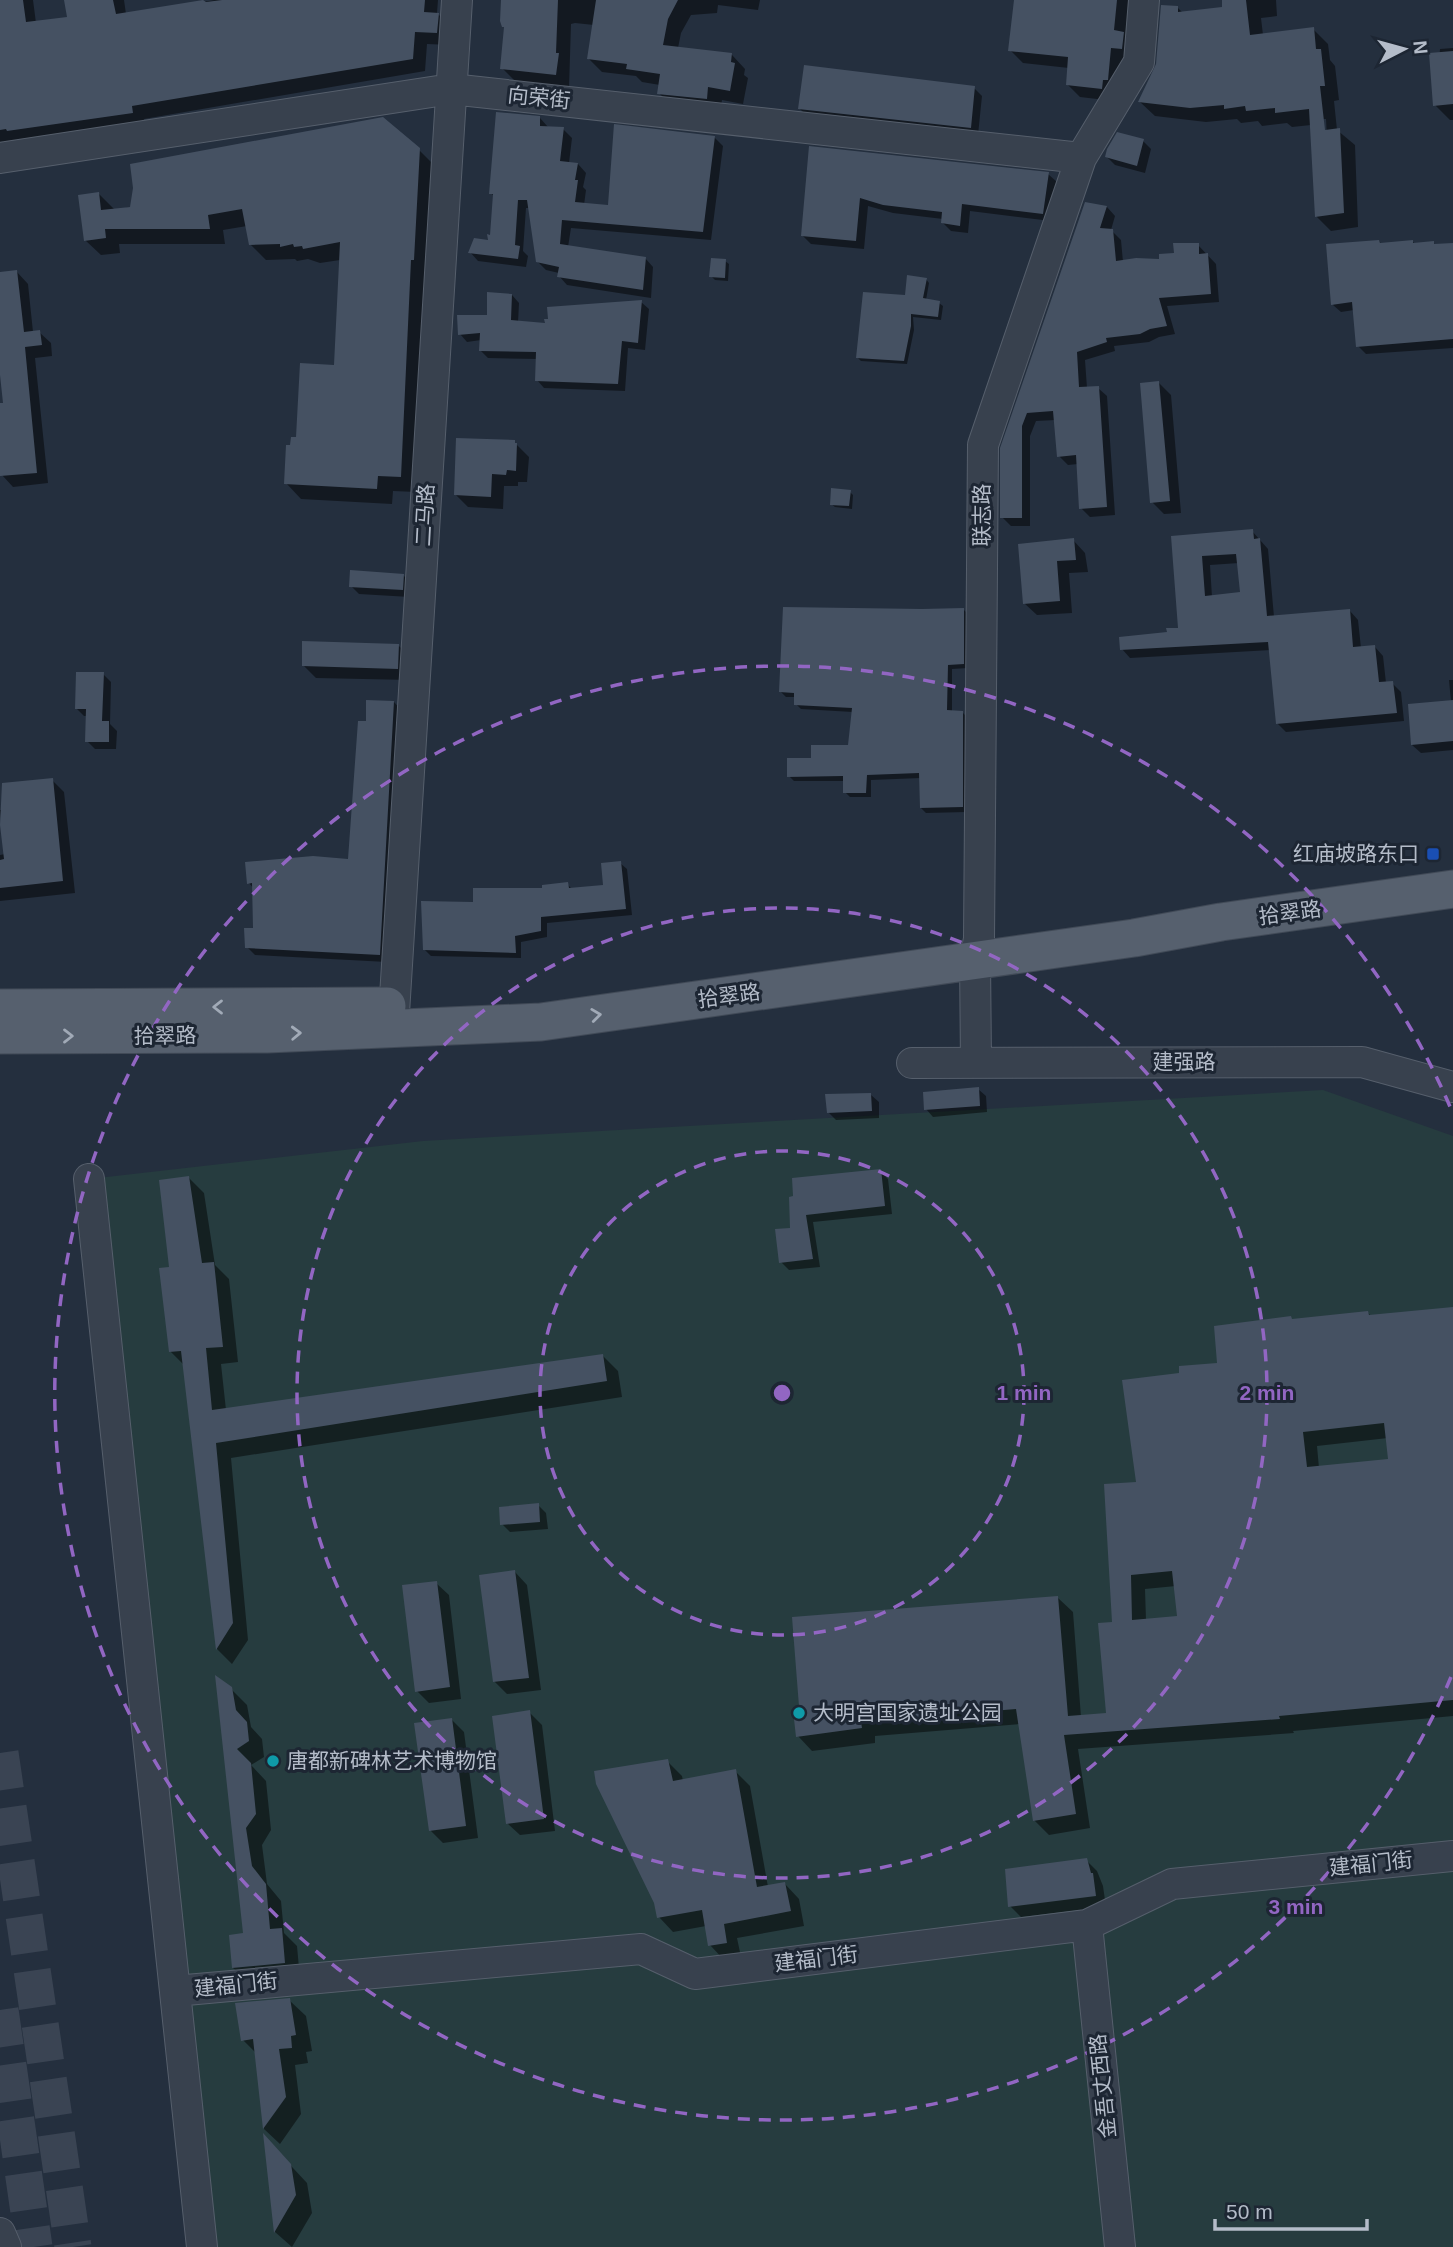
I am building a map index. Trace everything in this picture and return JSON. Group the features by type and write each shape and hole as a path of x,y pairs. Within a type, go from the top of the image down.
{"main road":[{"name":"拾翠路","path":"977,949 1218,901 1453,869"},
{"name":"拾翠路","path":"0,1035 133,1036 394,1018 550,997 977,949 1134,938 1221,922 1453,889"},
{"name":"拾翠路","path":"0,1008 394,1018"}],"street":[{"name":"二马路","path":"394,1018 457,0"},
{"name":"联志路","path":"976,1062 982,445 1082,158 1139,62 1144,0"},
{"name":"向荣街","path":"0,158 451,89 1082,158"},
{"name":"建强路","path":"912,1063 1362,1062 1453,1087"},
{"path":"89,1179 202,2247"},
{"name":"建福门街","path":"175,1991 641,1949 695,1974 1087,1925 1172,1884 1453,1856"},
{"name":"金吾丈西路","path":"1087,1925 1120,2247"},
{"path":"0,2234 6,2247"}],"green space":[{"name":"大明宫国家遗址公园","path":"1323,1090 1453,1136 1453,2247 200,2247 89,1179 423,1141"}],"building":[{"path":"0,0 23,0 26,22 67,17 64,0 113,0 116,14 203,0 425,0 424,12 439,13 437,33 415,32 413,59 132,106 133,113 7,131 0,130"},
{"path":"501,0 558,0 556,53 559,53 556,75 500,69 504,27 500,21"},
{"path":"596,0 678,0 668,19 663,45 732,53 731,62 735,63 730,91 708,87 707,99 657,94 660,74 626,69 627,64 587,59"},
{"path":"1014,0 1117,0 1114,30 1124,32 1122,49 1111,48 1108,80 1103,80 1102,89 1066,85 1068,57 1008,51"},
{"path":"1222,0 1246,0 1250,35 1314,27 1316,49 1321,49 1325,86 1320,86 1325,130 1340,128 1344,213 1315,217 1309,109 1275,113 1275,108 1246,111 1245,106 1224,109 1224,105 1190,108 1138,102 1156,64 1161,5 1178,6 1178,12 1222,7"},
{"path":"1453,51 1453,104 1433,106 1429,53"},
{"path":"804,65 975,86 971,128 798,109"},
{"path":"496,112 540,116 540,126 564,127 560,161 578,163 575,202 608,205 614,124 715,136 703,232 562,220 560,244 646,257 643,290 557,277 559,267 536,262 527,200 518,200 515,245 520,246 518,259 468,253 474,238 488,240 487,234 490,235 493,194 489,194"},
{"path":"383,117 420,148 414,260 411,260 401,477 378,476 377,489 284,484 286,445 290,445 291,437 296,437 300,363 334,365 340,242 303,249 302,246 294,247 293,244 280,247 280,244 249,245 242,209 208,215 210,229 105,229 106,238 84,241 78,195 99,192 101,210 130,207 133,188 130,164"},
{"path":"1117,132 1144,139 1137,166 1105,157"},
{"path":"809,146 1049,172 1043,214 962,204 960,226 941,223 942,212 883,205 860,198 856,241 801,236"},
{"path":"1085,202 1107,206 1100,228 1113,229 1116,261 1159,259 1159,254 1174,253 1173,243 1199,243 1199,254 1208,253 1211,294 1159,298 1167,326 1140,334 1106,338 1107,342 1077,352 1079,387 1099,386 1107,507 1079,509 1076,455 1057,457 1053,411 1027,413 1022,426 1022,518 1000,518 1000,448"},
{"path":"1379,240 1380,243 1413,240 1413,243 1453,243 1453,339 1356,347 1352,302 1331,305 1326,244"},
{"path":"711,258 726,259 725,278 709,277"},
{"path":"17,270 24,332 40,330 42,345 25,347 37,473 0,476 0,403 3,403 0,375 0,272"},
{"path":"907,275 927,278 923,298 940,301 938,317 911,314 904,361 856,358 863,292 905,295"},
{"path":"487,292 512,294 511,320 545,323 544,319 548,319 547,307 642,300 638,343 622,341 618,384 535,381 536,352 479,351 480,333 458,335 457,315 487,315"},
{"path":"1159,381 1170,501 1150,503 1140,383"},
{"path":"456,438 515,440 517,443 516,471 507,470 506,475 492,474 491,497 454,495"},
{"path":"831,488 851,490 849,506 830,505"},
{"path":"1253,529 1254,539 1260,538 1267,616 1350,609 1353,647 1375,645 1379,682 1393,681 1397,713 1276,724 1268,642 1120,650 1119,637 1167,632 1166,628 1178,628 1171,536","holes":["1236,554 1240,592 1205,596 1202,556"]},
{"path":"1074,538 1076,560 1057,561 1060,601 1023,604 1018,544"},
{"path":"350,570 404,574 403,590 349,587"},
{"path":"783,607 964,608 964,664 948,665 947,710 963,711 963,807 920,808 919,773 867,775 866,793 843,793 843,776 787,777 787,758 811,758 811,745 848,745 852,708 794,705 794,693 779,692"},
{"path":"302,641 399,644 398,669 302,666"},
{"path":"76,672 104,672 102,721 109,721 109,742 85,742 86,709 75,709"},
{"path":"366,700 394,701 380,955 245,948 244,928 253,928 252,883 247,884 245,862 313,856 348,859 358,721 366,721"},
{"path":"1453,700 1453,741 1411,745 1408,704"},
{"path":"53,778 63,881 0,888 0,860 4,859 0,825 2,783"},
{"path":"621,861 626,909 541,917 541,931 515,936 516,953 423,950 421,901 473,902 473,888 542,888 542,885 568,882 569,888 603,885 601,863"},
{"path":"979,1087 980,1106 924,1110 923,1092"},
{"path":"871,1093 872,1111 827,1113 825,1094"},
{"path":"881,1169 885,1206 806,1215 813,1259 779,1263 775,1229 790,1228 789,1197 793,1196 792,1178"},
{"path":"189,1176 202,1263 214,1262 223,1347 206,1348 212,1410 603,1354 607,1381 216,1443 233,1623 216,1650 181,1351 169,1352 159,1268 169,1267 159,1180"},
{"path":"1453,1307 1453,1700 1279,1716 1280,1719 1064,1735 1076,1814 1033,1821 1016,1709 861,1722 862,1728 796,1737 794,1719 800,1719 792,1617 1058,1596 1068,1716 1106,1713 1098,1623 1112,1622 1104,1484 1136,1482 1122,1380 1179,1373 1179,1366 1217,1363 1214,1326 1291,1316 1292,1319 1368,1311 1369,1315","holes":["1384,1423 1388,1459 1307,1467 1303,1432","1172,1571 1177,1616 1132,1620 1131,1575"]},
{"path":"539,1503 540,1522 500,1525 499,1507"},
{"path":"515,1570 529,1678 493,1682 479,1575"},
{"path":"437,1581 450,1687 415,1692 402,1585"},
{"path":"215,1675 232,1687 236,1710 247,1722 249,1741 237,1749 251,1763 256,1814 246,1828 252,1866 266,1884 270,1929 282,1928 285,1963 232,1968 229,1935 243,1933"},
{"path":"530,1710 544,1819 506,1824 492,1716"},
{"path":"452,1718 466,1826 429,1831 414,1723"},
{"path":"668,1759 673,1781 736,1769 757,1887 785,1882 791,1911 724,1924 727,1943 708,1946 702,1910 657,1918 654,1903 596,1784 594,1771"},
{"path":"1087,1858 1093,1873 1096,1896 1008,1907 1005,1869"},
{"path":"290,1998 296,2035 291,2036 292,2048 279,2049 286,2097 263,2129 253,2039 241,2041 235,2003"},
{"path":"263,2133 291,2164 296,2195 274,2233"}],"tunnel":[{"path":"0,1753 73,2247"},
{"path":"0,2010 34,2247"}],"place":[{"name":"红庙坡路东口","path":"1433,854"},
{"name":"大明宫国家遗址公园","path":"799,1713"},
{"name":"唐都新碑林艺术博物馆","path":"273,1761"}]}
